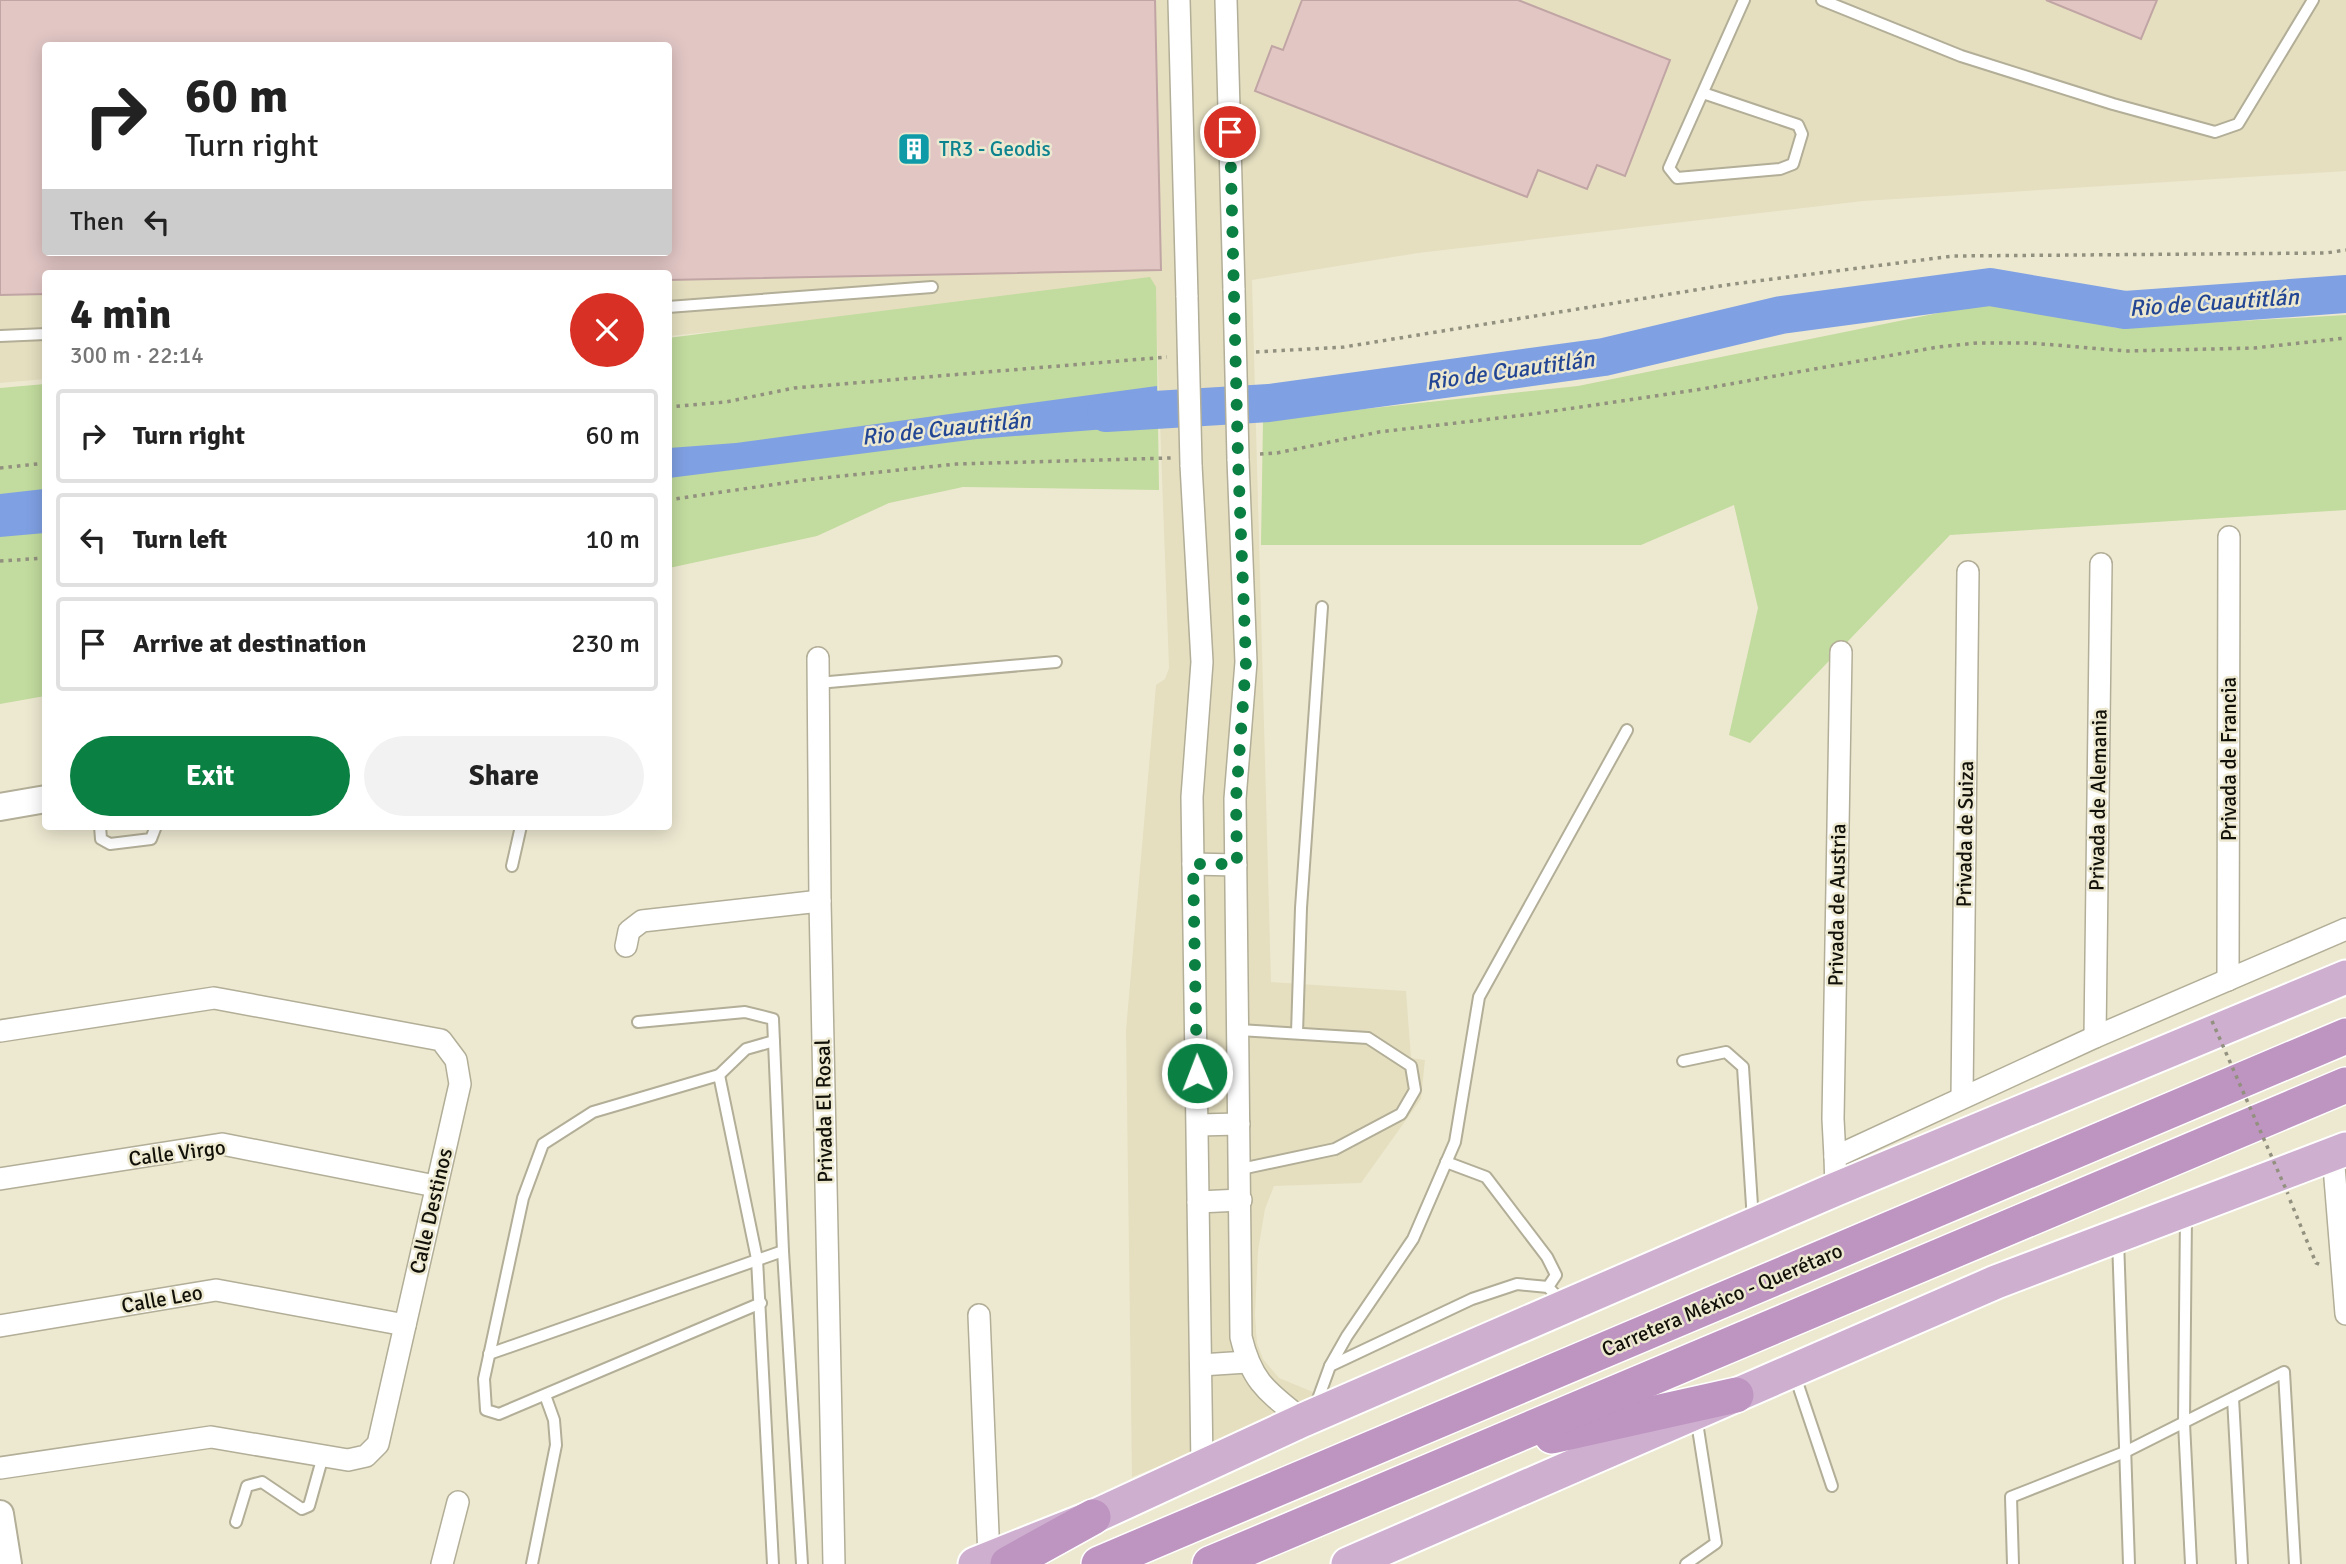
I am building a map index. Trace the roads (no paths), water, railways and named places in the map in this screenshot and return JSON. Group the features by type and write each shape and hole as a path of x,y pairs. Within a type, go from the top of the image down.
{"highway":[{"name":"Carretera México - Querétaro","path":"1098,1564 2346,1036"},
{"name":"Carretera México - Querétaro","path":"1210,1564 2346,1085"},
{"path":"1483,1448 1570,1432 1736,1395"},
{"path":"990,1562 1093,1517"}],"main road":[{"path":"1093,1517 1311,1417 1557,1297 1753,1225 1836,1173 2346,977"},
{"path":"1348,1564 1996,1282 2340,1152"}],"street":[{"path":"1179,0 1187,297 1186,461 1202,662 1192,797 1202,1466"},
{"path":"1226,0 1234,290 1244,457 1246,662 1236,799 1241,1337 1247,1362 1261,1387 1311,1417"},
{"name":"Privada de Francia","path":"2228,980 2229,537"},
{"name":"Privada de Alemania","path":"2095,1037 2101,564"},
{"name":"Privada de Suiza","path":"1962,1097 1968,572"},
{"name":"Privada de Austria","path":"1836,1173 1833,1119 1841,652"},
{"name":"Privada El Rosal","path":"818,658 820,901 834,1564"},
{"path":"0,807 42,800"},
{"path":"1193,864 1237,864"},
{"path":"626,946 629,931 642,921 820,901"},
{"path":"1836,1173 1962,1097 2346,929"},
{"name":"Calle Destinos","path":"0,1031 214,998 440,1041 457,1060 460,1084 378,1444 366,1455 348,1460 211,1437 0,1468"},
{"path":"1198,1125 1240,1124"},
{"name":"Calle Virgo","path":"0,1179 222,1144 435,1186"},
{"path":"2340,1152 2346,1314"},
{"path":"1198,1202 1241,1200"},
{"name":"Calle Leo","path":"0,1326 216,1290 405,1325"},
{"path":"979,1315 990,1562"},
{"path":"1201,1365 1247,1362"},
{"path":"442,1564 458,1502"},
{"path":"0,1514 8,1564"}],"lane":[{"path":"1703,93 1798,125 1802,134 1793,164 1780,169 1677,178 1670,167 1744,0"},
{"path":"1822,0 1961,56 2113,104 2214,132 2238,124 2313,0"},
{"path":"672,307 932,287"},
{"path":"0,336 42,334"},
{"path":"1297,1033 1301,908 1322,607"},
{"path":"818,683 1056,662"},
{"path":"1311,1417 1330,1366 1346,1336 1413,1239 1455,1142 1479,997 1628,730"},
{"path":"100,830 101,839 110,844 151,839 154,830"},
{"path":"512,866 520,830"},
{"path":"638,1022 745,1012 773,1019 783,1251 802,1564"},
{"path":"1239,1030 1368,1038 1411,1066 1415,1090 1401,1114 1335,1149 1241,1169"},
{"path":"761,1303 499,1414 486,1409 484,1379 489,1354 523,1198 543,1144 593,1112 719,1075 746,1049 774,1041"},
{"path":"1683,1061 1726,1052 1743,1067 1753,1225"},
{"path":"719,1075 757,1259 773,1564"},
{"path":"1330,1366 1472,1299 1517,1284 1557,1297 1556,1275 1546,1257 1486,1177 1446,1162"},
{"path":"2186,1210 2183,1423 2191,1564"},
{"path":"2118,1236 2129,1564"},
{"path":"489,1354 783,1251"},
{"path":"1793,1370 1832,1486"},
{"path":"2013,1564 2011,1497 2125,1452 2284,1373 2295,1564"},
{"path":"532,1564 556,1445 554,1420 545,1395"},
{"path":"2233,1398 2242,1564"},
{"path":"1686,1564 1716,1543 1696,1413"},
{"path":"236,1522 247,1486 262,1482 302,1509 309,1506 323,1456"}],"water":[{"path":"1157,386 1158,425 977,439 672,478 672,448 736,443"},
{"path":"42,508 42,533 0,537 0,513"}],"waterway":[{"name":"Rio de Cuautitlán","path":"1106,413 1269,403 1604,357 1781,315 1990,287 2125,310 2346,294"},
{"name":"Rio de Cuautitlán","path":"0,513 42,508"}],"place":[{"name":"TR3 - Geodis","path":"914,149"}]}
